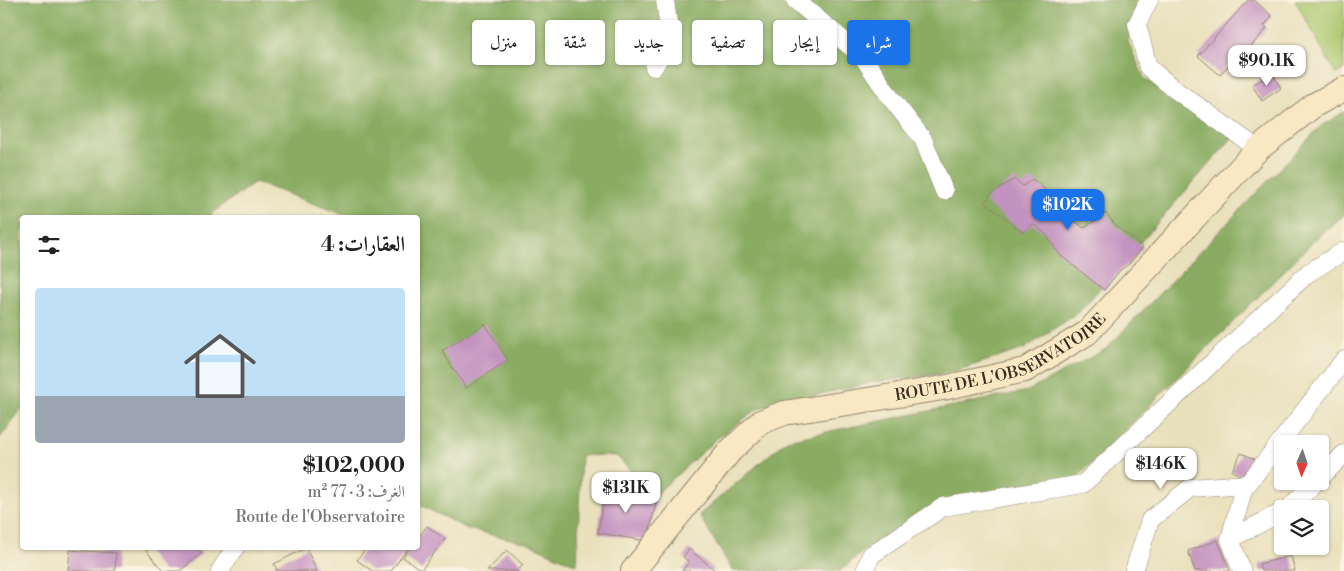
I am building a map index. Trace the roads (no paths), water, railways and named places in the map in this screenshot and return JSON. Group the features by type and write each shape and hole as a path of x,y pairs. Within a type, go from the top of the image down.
{"street":[{"path":"654,67 670,38 665,0"},
{"path":"795,0 863,57 890,97 923,139 944,191"},
{"path":"1149,0 1138,24 1148,67 1258,149"},
{"name":"ROUTE DE L'OBSERVATOIRE","path":"633,571 730,451 761,422 784,413 943,388 1025,370 1087,333 1258,149 1314,105 1344,89"},
{"path":"865,571 871,555 943,507 1084,484 1308,273 1344,251"},
{"path":"1242,571 1230,539 1243,490 1344,360"},
{"path":"1329,469 1344,454"},
{"path":"1134,571 1150,520 1190,488 1247,484"},
{"path":"1297,500 1308,490"},
{"path":"1230,539 1274,516"},
{"path":"220,571 234,550"}]}
